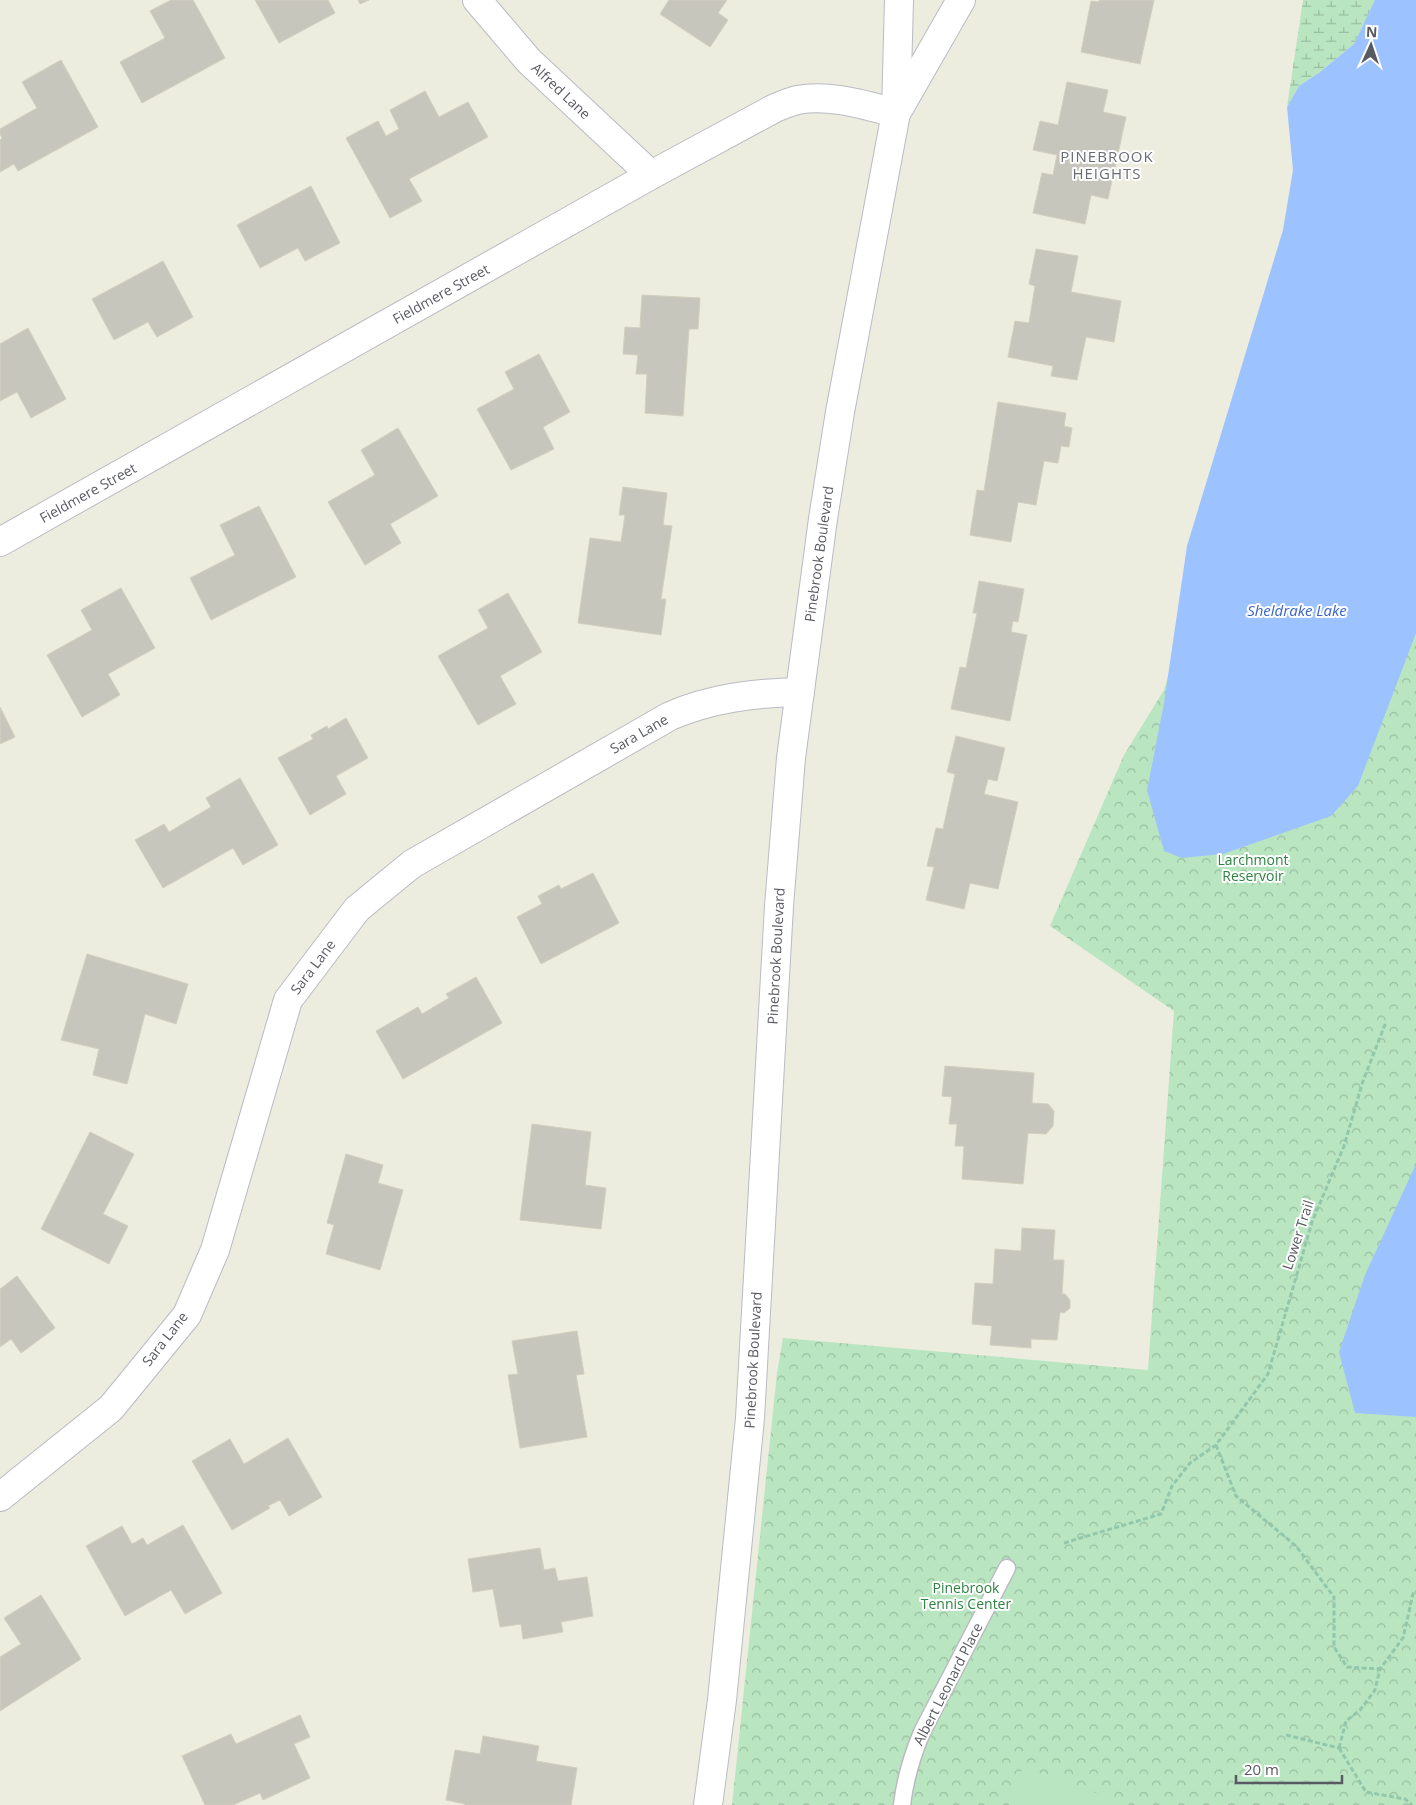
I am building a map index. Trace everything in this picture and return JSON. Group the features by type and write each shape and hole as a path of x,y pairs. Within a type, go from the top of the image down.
{"street":[{"name":"Alfred Lane","path":"477,0 529,61 651,175"},
{"name":"Pinebrook Boulevard","path":"708,1805 723,1691 750,1418 780,887 791,758 823,519 840,412 896,113 899,0"},
{"name":"Pinebrook Boulevard","path":"896,113 961,0"},
{"name":"Fieldmere Street","path":"0,542 651,175 775,108 797,100 819,98 840,100 896,113"},
{"name":"Sara Lane","path":"0,1496 111,1408 187,1315 215,1250 288,1000 357,909 412,864 670,716 691,708 736,696 764,692 800,692"}],"lane":[{"name":"Albert Leonard Place","path":"902,1805 905,1781 922,1732 1007,1568"}],"path":[{"name":"Lower Trail","path":"1064,1542 1161,1514 1172,1486 1190,1463 1216,1445 1268,1374 1312,1222 1344,1146 1364,1081 1386,1022"},
{"path":"1216,1445 1236,1496 1296,1546 1334,1597 1334,1647 1347,1667 1380,1669"},
{"path":"1339,1748 1346,1721 1360,1710 1375,1690 1380,1669 1403,1638 1416,1591"},
{"path":"1286,1735 1339,1748 1366,1792 1405,1799 1412,1805"}],"green space":[{"path":"1303,0 1375,0 1354,44 1320,72 1299,86 1287,107"},
{"name":"Larchmont Reservoir","path":"1371,0 1416,0 1416,1805 732,1805 777,1373 783,1338 1148,1370 1174,1011 1050,926 1124,755 1164,690"},
{"path":"1023,1767 1130,1805 1009,1805"}],"water":[{"name":"Sheldrake Lake","path":"1375,0 1416,0 1416,633 1358,786 1331,816 1223,854 1182,858 1164,851 1147,790 1164,703 1187,546 1283,230 1293,170 1287,107 1299,86 1320,72 1354,44"},
{"path":"1416,1164 1416,1417 1355,1413 1339,1352 1365,1275"}],"building":[{"path":"171,0 193,0 225,58 142,103 120,62 165,38 150,11"},
{"path":"255,0 328,0 335,13 279,43"},
{"path":"358,0 369,0 360,4"},
{"path":"669,0 727,0 718,13 728,20 710,47 660,14"},
{"path":"1099,0 1154,0 1140,64 1081,52 1091,1 1099,2"},
{"path":"61,60 98,127 18,171 14,164 0,172 0,140 2,138 0,129 37,108 22,82"},
{"path":"1067,82 1108,90 1103,112 1126,117 1108,199 1091,195 1085,224 1033,213 1042,173 1053,175 1057,155 1033,150 1040,121 1058,125"},
{"path":"425,91 439,117 468,102 488,137 409,179 422,201 390,218 346,138 378,121 386,136 399,129 390,110"},
{"path":"311,186 340,243 305,261 298,248 260,268 237,225"},
{"path":"1036,249 1078,256 1071,292 1121,301 1114,342 1086,337 1077,380 1051,376 1053,366 1008,357 1015,321 1029,323 1035,286 1029,284"},
{"path":"163,261 193,317 157,337 148,322 114,340 92,299"},
{"path":"642,295 700,298 698,329 689,329 683,416 645,413 647,374 636,374 638,355 623,354 625,327 640,328"},
{"path":"28,328 66,399 31,418 17,392 0,401 0,344"},
{"path":"539,354 570,412 543,427 554,449 511,470 477,409 514,389 505,372"},
{"path":"998,402 1066,413 1064,426 1072,428 1069,447 1061,446 1058,463 1044,461 1036,505 1018,502 1011,542 970,535 977,490 984,491"},
{"path":"398,428 438,496 390,524 401,543 365,565 328,502 375,475 361,450"},
{"path":"623,487 667,493 663,525 672,526 661,599 666,599 661,635 578,623 590,538 621,542 625,515 619,515"},
{"path":"259,506 296,577 211,620 190,578 235,555 220,525"},
{"path":"979,581 1024,589 1018,622 1013,621 1011,632 1027,635 1010,721 951,709 960,667 966,668 977,613 973,613"},
{"path":"121,588 155,648 108,674 120,695 82,717 47,655 92,630 81,610"},
{"path":"508,593 542,652 500,676 516,704 478,725 438,656 488,628 478,610"},
{"path":"0,707 15,737 0,744"},
{"path":"346,718 368,758 336,776 346,794 310,815 278,758 313,739 311,735 327,726 328,729"},
{"path":"956,736 1005,748 997,781 988,779 984,794 1018,802 998,889 970,883 964,909 926,900 934,867 927,866 936,828 943,829 955,774 947,772"},
{"path":"240,778 278,845 243,865 233,848 163,888 135,840 164,824 169,832 211,807 206,798"},
{"path":"593,873 619,923 541,964 517,917 542,904 538,896 559,885 561,889"},
{"path":"87,954 188,984 176,1024 145,1014 127,1084 93,1075 99,1049 61,1040"},
{"path":"476,977 502,1023 403,1079 376,1031 418,1007 422,1014 449,998 446,994"},
{"path":"945,1066 1034,1073 1032,1103 1048,1104 1054,1111 1053,1126 1046,1134 1028,1133 1023,1184 962,1179 964,1146 955,1146 957,1124 949,1124 952,1097 942,1096"},
{"path":"532,1124 591,1132 585,1185 606,1188 601,1229 520,1220"},
{"path":"90,1132 134,1154 103,1214 128,1226 109,1264 41,1229"},
{"path":"346,1154 383,1165 378,1183 403,1190 380,1270 326,1254 334,1225 327,1223"},
{"path":"1022,1228 1055,1230 1053,1260 1064,1260 1062,1294 1065,1294 1070,1300 1070,1308 1064,1313 1060,1312 1057,1340 1031,1339 1031,1348 990,1345 992,1326 972,1324 975,1283 993,1284 995,1249 1021,1251"},
{"path":"17,1276 55,1328 21,1353 11,1339 0,1347 0,1289"},
{"path":"577,1331 584,1374 576,1375 587,1437 520,1448 508,1375 518,1374 512,1341"},
{"path":"288,1438 322,1497 289,1516 280,1500 232,1530 192,1461 230,1439 244,1464"},
{"path":"183,1525 222,1593 185,1614 171,1590 125,1616 86,1546 122,1526 132,1544 143,1538 147,1545"},
{"path":"540,1548 544,1570 555,1568 558,1581 587,1577 593,1616 561,1622 563,1632 523,1639 521,1624 500,1627 493,1589 473,1592 468,1559"},
{"path":"41,1595 81,1659 0,1711 0,1657 21,1644 4,1618"},
{"path":"300,1715 310,1737 294,1744 310,1778 263,1800 260,1793 233,1805 205,1805 182,1756 231,1734 236,1744"},
{"path":"483,1736 539,1746 536,1761 577,1768 571,1805 465,1805 446,1800 455,1750 480,1754"}],"district":[{"name":"PINEBROOK HEIGHTS","path":"1107,166"}],"park label":[{"name":"Pinebrook Tennis Center","path":"966,1596"}]}
